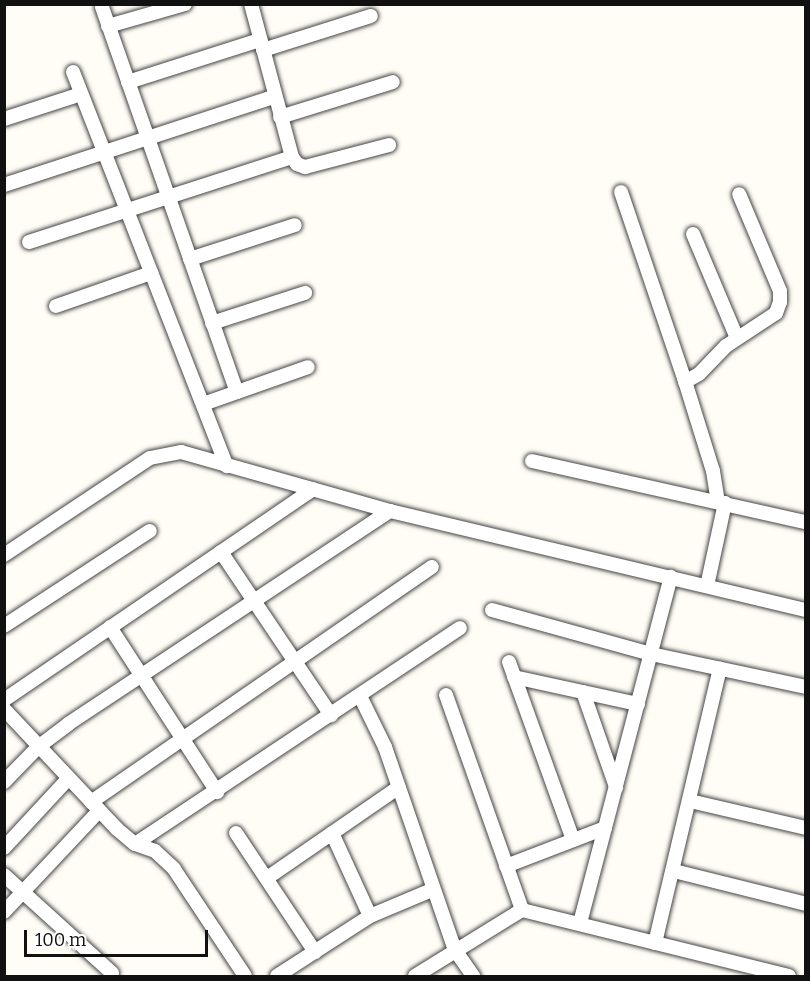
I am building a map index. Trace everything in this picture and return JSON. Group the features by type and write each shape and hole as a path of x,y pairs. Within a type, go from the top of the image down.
{"street":[{"path":"108,26 185,4"},
{"path":"251,4 274,97 292,157 305,167 389,145"},
{"path":"102,7 237,392"},
{"path":"128,82 371,16"},
{"path":"73,72 227,466"},
{"path":"280,117 393,82"},
{"path":"4,119 81,94"},
{"path":"4,185 147,136 274,97"},
{"path":"29,243 292,157"},
{"path":"621,192 685,382 721,502 707,586"},
{"path":"685,382 699,374 737,338 776,313 780,302 780,291 739,194"},
{"path":"190,259 294,225"},
{"path":"693,234 737,338"},
{"path":"56,306 151,273"},
{"path":"212,323 305,293"},
{"path":"203,404 308,367"},
{"path":"4,555 150,458 181,452 390,511 806,610"},
{"path":"532,461 806,522"},
{"path":"4,700 313,489"},
{"path":"4,782 38,747 142,675 390,511"},
{"path":"4,626 150,531"},
{"path":"221,552 292,661 331,715"},
{"path":"4,912 95,806 182,738 432,567"},
{"path":"580,923 671,577"},
{"path":"492,610 651,654 806,687"},
{"path":"110,627 217,792"},
{"path":"135,843 217,792 460,628"},
{"path":"509,662 573,840"},
{"path":"655,943 674,871 720,669"},
{"path":"514,677 638,704"},
{"path":"583,692 616,787"},
{"path":"446,695 522,910"},
{"path":"360,696 399,787 432,890 455,950 473,976"},
{"path":"4,709 95,806 135,843 155,851 174,868 244,976"},
{"path":"4,848 68,779"},
{"path":"267,878 399,787"},
{"path":"690,801 806,828"},
{"path":"506,866 605,828"},
{"path":"332,832 370,916"},
{"path":"236,833 315,952"},
{"path":"674,871 806,904"},
{"path":"4,875 112,973"},
{"path":"277,976 370,916 432,890"},
{"path":"415,976 522,910 789,976"}]}
